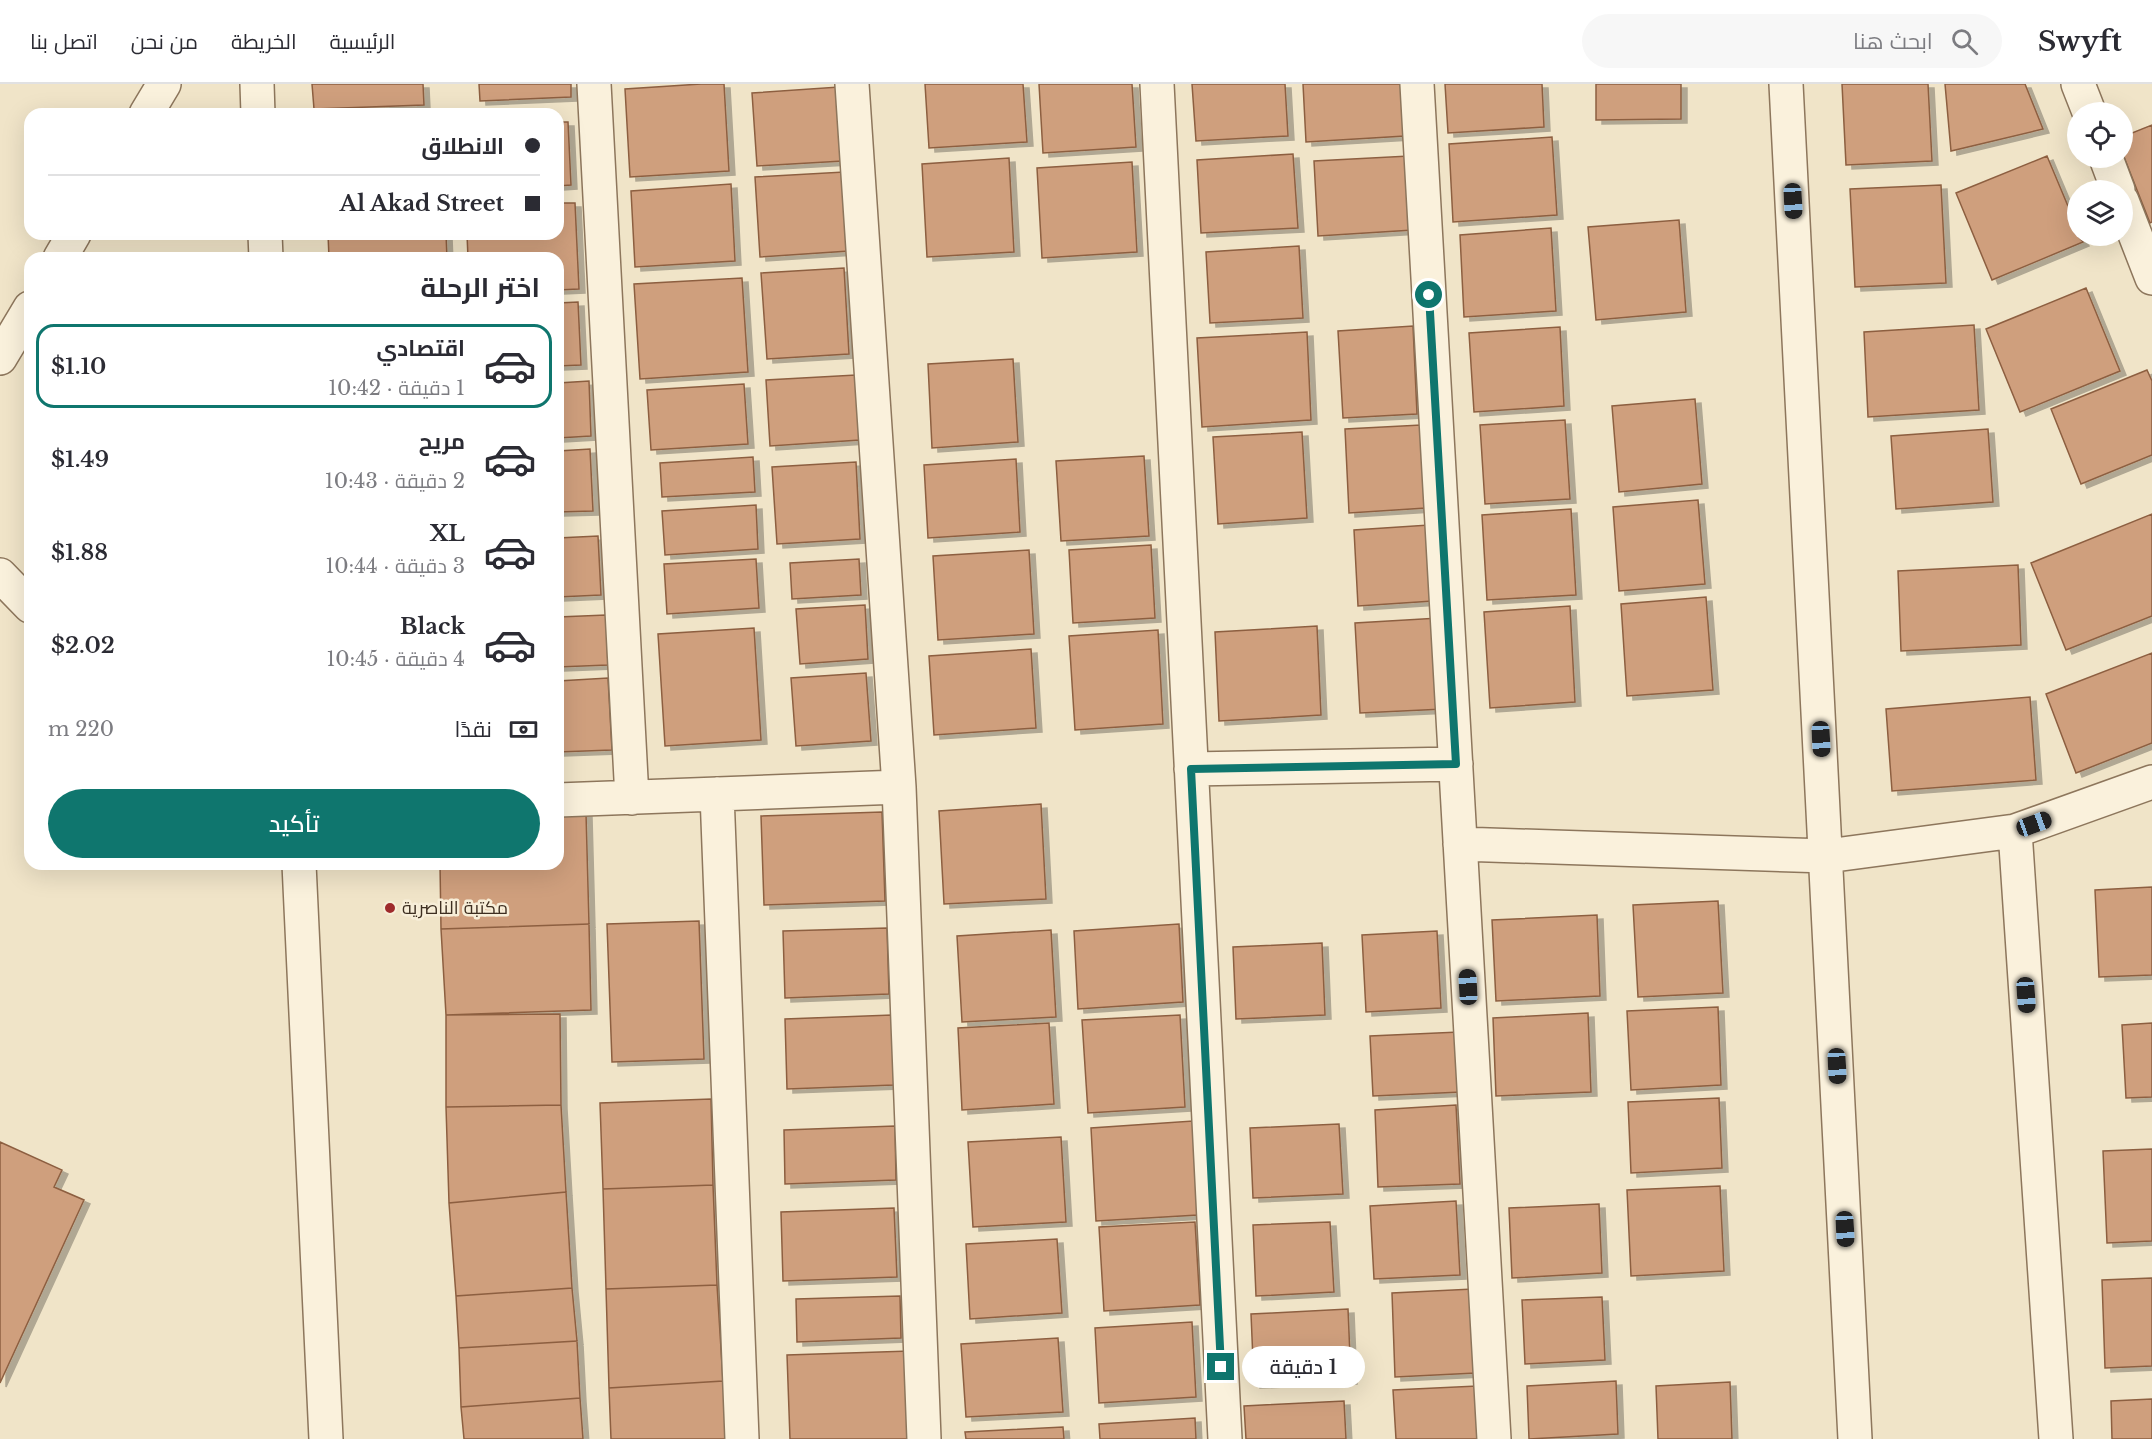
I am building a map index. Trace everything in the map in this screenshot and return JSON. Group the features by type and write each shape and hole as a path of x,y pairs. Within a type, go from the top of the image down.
{"street":[{"path":"150,108 164,84"},
{"path":"257,84 258,108"},
{"path":"594,84 632,798"},
{"path":"852,84 899,787 924,1439"},
{"path":"1157,84 1225,1439"},
{"path":"1417,84 1494,1439"},
{"path":"1786,84 1827,856 1854,1439"},
{"path":"2078,84 2085,102"},
{"path":"2133,229 2152,278"},
{"path":"0,358 24,318"},
{"path":"0,575 24,600"},
{"path":"1191,769 1456,764"},
{"path":"1460,844 1827,856 2015,831 2152,782"},
{"path":"564,801 899,787"},
{"path":"717,794 742,1439"},
{"path":"2015,831 2056,1439"},
{"path":"299,870 326,1439"}],"building":[{"path":"312,84 423,84 424,105 314,108"},
{"path":"479,84 571,84 571,97 480,101"},
{"path":"724,84 729,171 630,177 625,89"},
{"path":"925,84 1023,84 1027,142 929,148"},
{"path":"1039,84 1132,84 1136,147 1043,153"},
{"path":"1192,84 1285,84 1288,136 1196,141"},
{"path":"1303,84 1401,84 1405,136 1306,142"},
{"path":"1445,84 1542,84 1544,127 1448,133"},
{"path":"1596,84 1681,84 1681,119 1596,120"},
{"path":"1842,84 1928,84 1932,161 1846,165"},
{"path":"1945,84 2025,84 2043,129 1951,151"},
{"path":"839,87 843,161 757,166 752,93"},
{"path":"564,122 568,122 571,185 564,186"},
{"path":"2152,125 2152,222 2150,223 2128,168 2133,168 2133,133"},
{"path":"1552,137 1557,215 1453,222 1449,144"},
{"path":"1293,154 1298,228 1201,233 1197,160"},
{"path":"1409,156 1413,230 1318,236 1314,161"},
{"path":"2047,156 2067,204 2067,246 2073,246 1992,280 1956,193"},
{"path":"1009,158 1014,252 927,257 922,164"},
{"path":"1132,162 1137,252 1042,258 1037,168"},
{"path":"844,172 849,251 760,257 755,177"},
{"path":"731,184 735,261 635,267 631,191"},
{"path":"1941,185 1946,283 1855,287 1850,189"},
{"path":"564,203 575,203 579,289 564,290 564,252 468,252 467,240 564,240"},
{"path":"1679,220 1686,312 1596,320 1588,227"},
{"path":"1551,228 1556,311 1464,317 1460,235"},
{"path":"328,240 446,240 447,252 329,252"},
{"path":"1299,246 1303,318 1210,323 1206,252"},
{"path":"844,268 849,354 767,359 761,273"},
{"path":"742,278 748,372 640,379 634,284"},
{"path":"2086,288 2120,371 2020,412 1986,329"},
{"path":"578,302 581,365 564,366 564,303"},
{"path":"1974,325 1979,410 1868,417 1864,332"},
{"path":"1413,326 1417,414 1343,418 1338,331"},
{"path":"1560,327 1564,406 1474,412 1469,333"},
{"path":"1307,332 1311,420 1202,427 1197,338"},
{"path":"1013,359 1018,442 932,448 928,364"},
{"path":"2147,370 2152,381 2152,455 2081,484 2051,409"},
{"path":"856,375 860,440 770,446 766,380"},
{"path":"589,381 591,436 564,438 564,383"},
{"path":"744,384 748,444 651,450 647,390"},
{"path":"1695,399 1702,484 1619,492 1612,406"},
{"path":"1565,420 1570,499 1485,504 1480,425"},
{"path":"1421,425 1426,508 1349,513 1345,429"},
{"path":"1988,429 1993,502 1896,509 1891,436"},
{"path":"1302,432 1307,518 1218,524 1213,437"},
{"path":"590,449 593,511 564,512 564,451"},
{"path":"1144,456 1149,536 1061,541 1056,461"},
{"path":"753,457 755,492 662,497 660,463"},
{"path":"1016,459 1020,532 928,538 924,465"},
{"path":"856,462 860,539 777,544 772,467"},
{"path":"1698,500 1705,584 1619,591 1613,507"},
{"path":"756,505 758,549 665,555 662,511"},
{"path":"1571,509 1576,595 1487,600 1482,515"},
{"path":"2152,514 2152,616 2066,650 2031,563"},
{"path":"1429,525 1433,601 1358,606 1354,530"},
{"path":"598,536 601,595 564,597 564,538"},
{"path":"1151,545 1155,618 1073,623 1069,550"},
{"path":"1029,550 1034,634 938,640 933,556"},
{"path":"756,559 759,608 667,614 664,564"},
{"path":"859,559 861,595 792,599 790,563"},
{"path":"2018,565 2021,645 1901,651 1898,571"},
{"path":"1706,597 1713,690 1627,696 1621,604"},
{"path":"865,605 868,659 800,664 796,609"},
{"path":"1570,606 1575,702 1490,708 1484,612"},
{"path":"606,615 608,665 564,667 564,617"},
{"path":"1439,618 1444,709 1360,713 1355,623"},
{"path":"1317,626 1321,715 1219,721 1215,632"},
{"path":"754,628 761,740 665,746 658,634"},
{"path":"1158,630 1163,724 1075,730 1069,636"},
{"path":"1031,649 1036,728 934,735 929,656"},
{"path":"2152,653 2152,743 2076,773 2046,694"},
{"path":"866,673 871,741 796,746 791,678"},
{"path":"608,678 612,750 564,752 564,681"},
{"path":"2030,697 2036,780 1892,791 1886,709"},
{"path":"1041,804 1046,899 944,904 939,811"},
{"path":"882,812 885,901 764,905 761,816"},
{"path":"586,813 589,924 441,929 440,870 564,870 564,814"},
{"path":"2152,887 2152,975 2099,977 2095,890"},
{"path":"1718,901 1723,993 1638,997 1633,905"},
{"path":"1597,915 1600,996 1496,1001 1492,920"},
{"path":"699,921 704,1059 612,1062 607,924"},
{"path":"589,924 591,1010 446,1015 441,929"},
{"path":"1179,924 1183,1002 1078,1009 1074,931"},
{"path":"887,928 889,994 785,998 783,931"},
{"path":"1051,930 1056,1017 962,1022 957,936"},
{"path":"1437,931 1441,1008 1366,1012 1362,935"},
{"path":"1322,943 1325,1015 1236,1019 1233,947"},
{"path":"1718,1007 1721,1085 1631,1090 1627,1011"},
{"path":"1588,1013 1591,1092 1496,1096 1493,1018"},
{"path":"560,1014 561,1105 446,1107 446,1015"},
{"path":"892,1015 894,1085 787,1089 785,1019"},
{"path":"1180,1015 1185,1107 1088,1113 1082,1020"},
{"path":"1049,1023 1054,1104 962,1110 958,1028"},
{"path":"2152,1023 2152,1097 2126,1098 2122,1025"},
{"path":"1459,1032 1462,1092 1373,1096 1370,1036"},
{"path":"1719,1098 1722,1168 1631,1173 1628,1102"},
{"path":"711,1099 713,1185 603,1189 600,1103"},
{"path":"561,1105 566,1192 449,1203 446,1107"},
{"path":"1456,1105 1460,1184 1378,1187 1375,1110"},
{"path":"1193,1121 1198,1215 1096,1221 1091,1128"},
{"path":"1339,1124 1343,1194 1253,1198 1250,1128"},
{"path":"895,1126 896,1180 785,1184 784,1130"},
{"path":"1061,1137 1066,1222 973,1227 968,1142"},
{"path":"0,1142 62,1170 54,1187 84,1200 0,1383"},
{"path":"2152,1149 2152,1241 2107,1243 2103,1151"},
{"path":"713,1185 717,1285 606,1289 603,1189"},
{"path":"1720,1186 1724,1271 1631,1276 1627,1190"},
{"path":"566,1192 572,1288 456,1296 449,1203"},
{"path":"1456,1201 1460,1275 1374,1279 1370,1206"},
{"path":"1599,1204 1602,1273 1512,1278 1509,1208"},
{"path":"894,1208 897,1277 783,1281 781,1212"},
{"path":"1195,1222 1200,1305 1104,1311 1099,1227"},
{"path":"1330,1222 1334,1292 1256,1296 1253,1225"},
{"path":"1057,1239 1062,1313 970,1319 966,1244"},
{"path":"2152,1278 2152,1366 2105,1368 2102,1280"},
{"path":"717,1285 723,1381 609,1388 606,1289"},
{"path":"572,1288 577,1341 459,1348 456,1296"},
{"path":"1473,1289 1476,1373 1395,1377 1392,1293"},
{"path":"900,1296 901,1338 797,1342 796,1299"},
{"path":"1602,1297 1605,1360 1525,1364 1522,1300"},
{"path":"1348,1309 1351,1380 1254,1384 1251,1314"},
{"path":"1192,1322 1196,1397 1099,1403 1095,1328"},
{"path":"1058,1338 1063,1412 966,1417 961,1344"},
{"path":"577,1341 580,1398 461,1407 459,1348"},
{"path":"910,1351 913,1439 790,1439 787,1355"},
{"path":"723,1381 727,1439 611,1439 609,1388"},
{"path":"1616,1381 1618,1434 1529,1439 1527,1386"},
{"path":"1730,1382 1732,1439 1658,1439 1656,1386"},
{"path":"1477,1386 1480,1439 1396,1439 1393,1390"},
{"path":"580,1398 583,1439 464,1439 461,1407"},
{"path":"2152,1399 2152,1439 2112,1439 2111,1401"},
{"path":"1344,1401 1346,1439 1246,1439 1244,1406"},
{"path":"1195,1418 1196,1439 1100,1439 1099,1424"},
{"path":"1063,1427 1064,1439 966,1439 965,1432"}],"place":[{"name":"مكتبة الناصرية","path":"390,908"}],"route":[{"path":"1221,1367 1191,769 1456,764 1429,295"}]}
